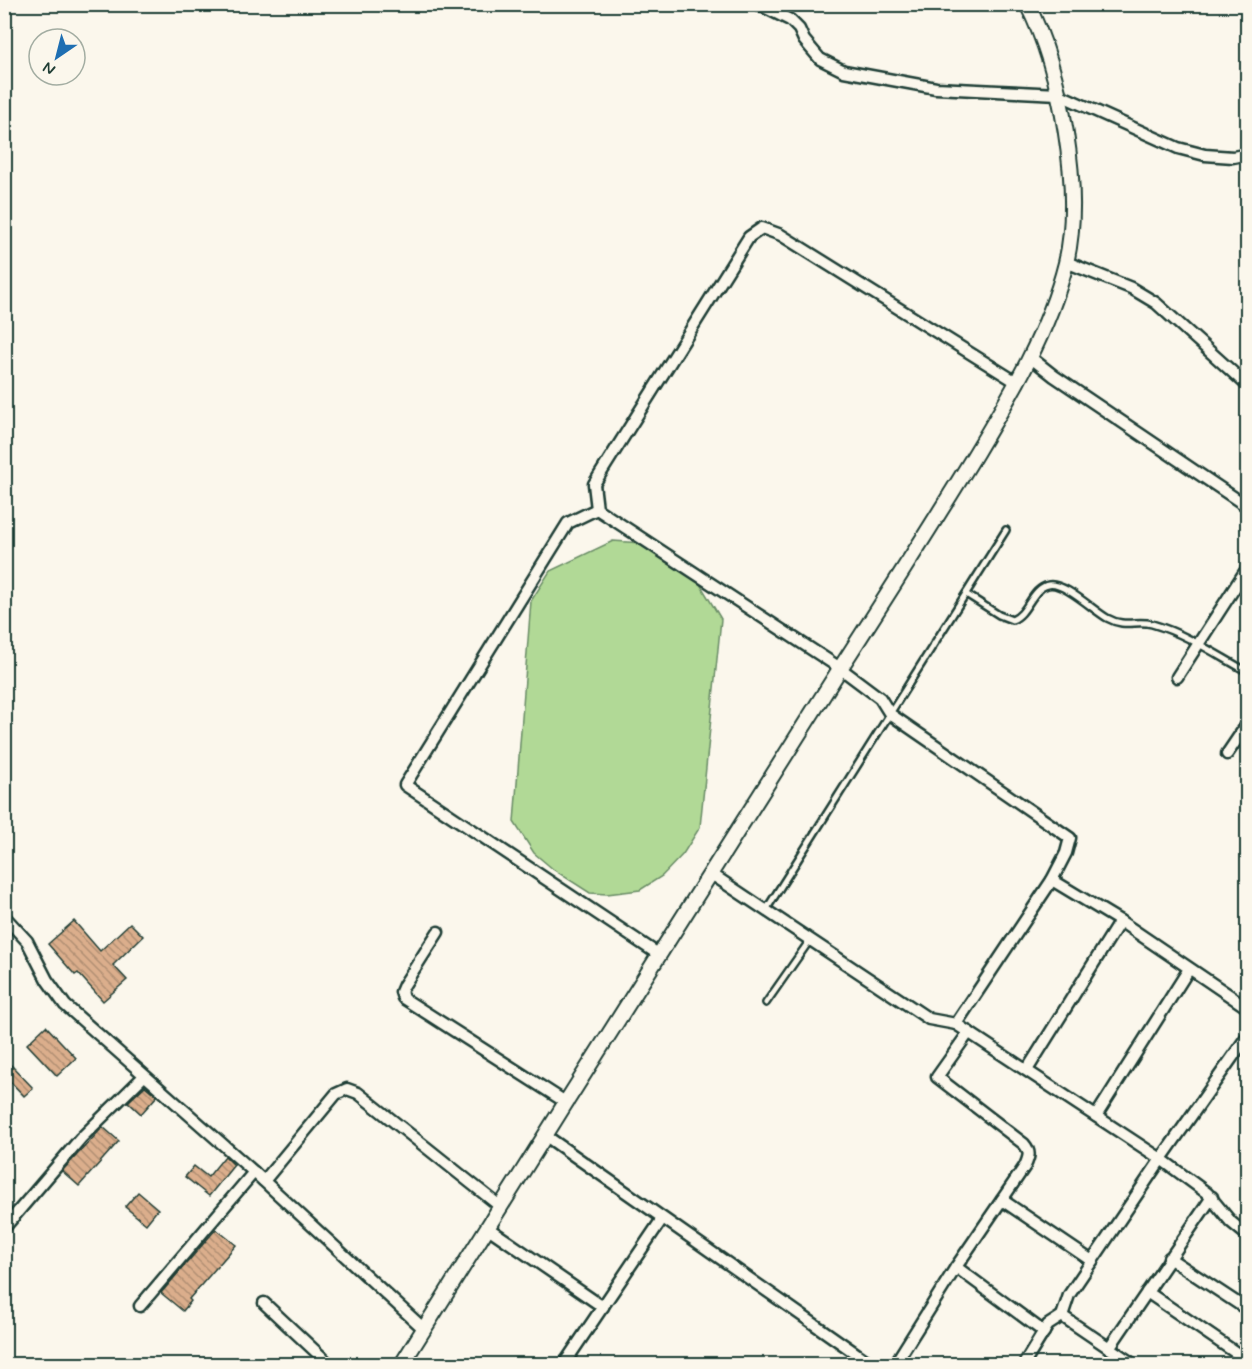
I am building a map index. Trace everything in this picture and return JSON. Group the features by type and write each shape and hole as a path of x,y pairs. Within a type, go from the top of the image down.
{"street":[{"path":"758,4 790,20 820,59 844,71 936,88 1059,94 1178,148 1206,155 1233,157 1248,154"},
{"path":"402,1365 658,954 963,473 1018,383 1030,357 1058,289 1066,262 1071,233 1071,198 1066,136 1059,94 1041,33 1027,4"},
{"path":"956,1023 1052,880 1066,853 1070,838 890,714 880,698 840,668 597,509 594,484 749,237 762,228 781,235 1018,383"},
{"path":"1066,262 1131,288 1156,303 1248,386"},
{"path":"1030,357 1054,376 1248,507"},
{"path":"597,509 568,523 405,784 658,954"},
{"path":"1177,677 1248,567"},
{"path":"1227,754 1248,723"},
{"path":"710,873 928,1019 956,1023 1161,1159 1212,1197 1231,1222 1248,1236"},
{"path":"1052,880 1119,921 1248,1008"},
{"path":"4,916 27,941 47,980 65,1005 264,1181 424,1329"},
{"path":"1027,1070 1119,921"},
{"path":"438,932 404,985 401,992 403,998 567,1103"},
{"path":"1096,1116 1189,969"},
{"path":"895,1365 956,1267 1026,1166 1029,1156 1028,1149 937,1077 969,1032"},
{"path":"1024,1365 1048,1324 1062,1316 1069,1295 1248,1035"},
{"path":"4,1228 81,1138 144,1076"},
{"path":"264,1181 336,1094 347,1089 358,1093 501,1207"},
{"path":"546,1136 871,1365"},
{"path":"140,1306 254,1172"},
{"path":"1109,1348 1212,1197"},
{"path":"1002,1200 1092,1261"},
{"path":"564,1365 663,1219"},
{"path":"488,1228 603,1306"},
{"path":"1169,1258 1248,1310"},
{"path":"956,1267 1044,1332"},
{"path":"1147,1292 1247,1363"},
{"path":"264,1304 329,1365"},
{"path":"1062,1316 1133,1365"}],"lane":[{"path":"766,910 1006,530"},
{"path":"966,594 999,615 1012,620 1022,614 1041,588 1045,585 1056,584 1109,619 1125,624 1149,623 1199,644 1248,672"},
{"path":"766,1003 810,940"}],"green space":[{"path":"613,541 642,543 700,584 721,619 700,827 683,854 662,876 640,890 607,894 590,893 554,870 534,853 514,822 531,601 550,571"}],"building":[{"path":"74,921 100,951 130,923 143,936 113,965 127,980 103,1001 78,973 75,975 48,944"},
{"path":"46,1026 76,1058 57,1076 27,1044"},
{"path":"11,1065 33,1088 24,1096 4,1075"},
{"path":"145,1086 157,1096 141,1114 128,1102"},
{"path":"103,1127 119,1141 79,1186 62,1171"},
{"path":"225,1156 234,1165 209,1196 185,1177 194,1166 208,1177"},
{"path":"138,1192 158,1209 146,1224 125,1207"},
{"path":"216,1229 236,1245 189,1299 191,1301 183,1311 161,1293"}]}
